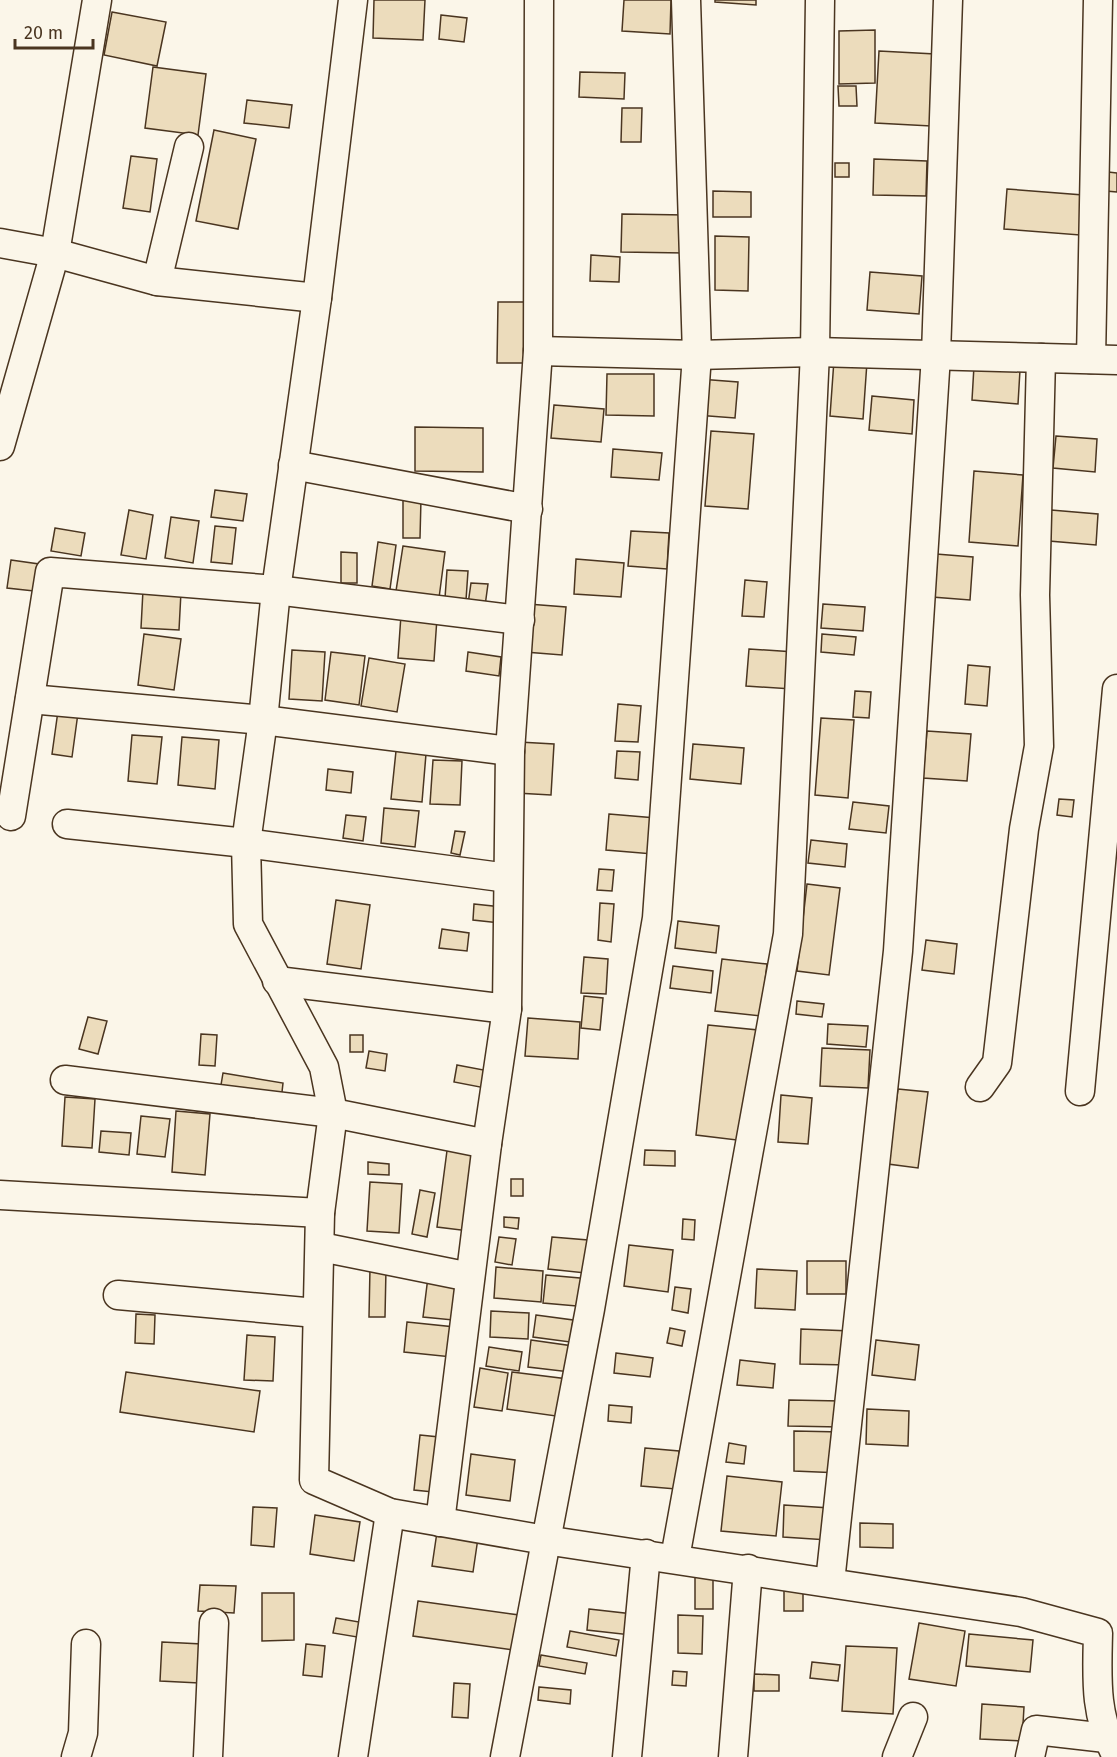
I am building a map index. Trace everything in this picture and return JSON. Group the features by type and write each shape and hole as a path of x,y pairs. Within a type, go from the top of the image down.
{"street":[{"path":"0,446 55,253 97,0"},
{"path":"353,0 317,298 276,590 263,720 246,843 248,924 324,1067 333,1113 320,1213 314,1480 390,1514 545,1540 831,1582 1032,1606 1098,1632 1097,1702 1112,1747"},
{"path":"440,1522 487,1144 507,1009 510,751 538,351 539,0"},
{"path":"505,1757 590,1309 657,918 697,355 686,0"},
{"path":"675,1558 788,934 814,352 820,0"},
{"path":"831,1582 898,951 936,355 948,0"},
{"path":"538,351 697,355 814,352 1104,359 1098,0"},
{"path":"157,281 189,147"},
{"path":"0,243 55,253 157,281 317,298"},
{"path":"980,1087 997,1063 1024,829 1039,746 1035,595 1041,358"},
{"path":"293,465 528,509"},
{"path":"11,816 50,572 276,590 520,620"},
{"path":"1080,1091 1117,689"},
{"path":"30,699 263,720 510,751"},
{"path":"67,824 246,843 508,878"},
{"path":"277,981 507,1009"},
{"path":"65,1080 333,1113 487,1144"},
{"path":"0,1195 320,1213"},
{"path":"321,1247 470,1277"},
{"path":"118,1295 316,1313"},
{"path":"352,1757 390,1514"},
{"path":"627,1757 646,1554"},
{"path":"733,1757 748,1569"},
{"path":"207,1757 214,1623"},
{"path":"76,1757 83,1733 86,1644"},
{"path":"897,1757 913,1717"},
{"path":"1029,1757 1036,1730 1112,1747"}],"building":[{"path":"374,0 425,0 423,40 373,38"},
{"path":"624,0 671,0 670,34 622,31"},
{"path":"715,0 756,0 756,5 715,2"},
{"path":"112,12 166,22 157,66 104,55"},
{"path":"441,15 467,18 464,42 439,39"},
{"path":"875,30 875,83 839,84 839,31"},
{"path":"879,51 935,54 931,126 875,123"},
{"path":"153,67 206,74 198,135 145,128"},
{"path":"580,72 625,73 624,99 579,97"},
{"path":"838,86 856,86 857,106 839,106"},
{"path":"247,100 292,105 289,128 244,123"},
{"path":"622,108 642,108 641,142 621,142"},
{"path":"214,130 256,139 238,229 196,221"},
{"path":"131,156 157,159 150,212 123,208"},
{"path":"874,159 927,161 926,196 873,195"},
{"path":"835,163 849,163 849,177 835,177"},
{"path":"1108,172 1117,173 1117,192 1106,191"},
{"path":"1007,189 1083,195 1080,235 1004,229"},
{"path":"713,191 751,192 751,217 713,217"},
{"path":"622,214 686,215 685,253 621,252"},
{"path":"715,236 749,237 748,291 715,290"},
{"path":"591,255 620,257 619,282 590,281"},
{"path":"870,272 922,276 919,314 867,310"},
{"path":"498,302 532,302 531,363 497,363"},
{"path":"834,360 867,362 863,419 830,416"},
{"path":"974,366 1020,370 1018,404 972,400"},
{"path":"607,374 654,374 654,416 606,415"},
{"path":"699,379 738,382 735,418 696,415"},
{"path":"872,396 914,400 912,434 869,430"},
{"path":"554,405 604,409 601,442 551,438"},
{"path":"415,427 483,428 483,472 415,471"},
{"path":"711,431 754,434 748,509 705,506"},
{"path":"1056,436 1097,439 1095,472 1053,468"},
{"path":"613,449 662,453 659,480 611,477"},
{"path":"974,471 1023,475 1018,546 969,542"},
{"path":"215,490 247,494 243,521 211,517"},
{"path":"403,499 421,499 420,538 403,538"},
{"path":"129,510 153,515 146,559 121,555"},
{"path":"1051,510 1098,514 1096,545 1049,541"},
{"path":"171,517 199,521 193,563 165,558"},
{"path":"215,526 236,528 232,564 211,562"},
{"path":"55,528 85,533 81,556 51,551"},
{"path":"631,531 669,533 667,569 628,566"},
{"path":"378,542 396,545 390,589 372,586"},
{"path":"403,546 445,552 439,598 396,591"},
{"path":"341,552 357,553 357,583 341,583"},
{"path":"936,554 973,557 970,600 932,597"},
{"path":"576,559 624,563 621,597 574,594"},
{"path":"11,560 46,565 43,592 7,588"},
{"path":"447,570 468,571 466,600 445,598"},
{"path":"745,580 767,582 764,617 742,616"},
{"path":"471,583 488,584 485,606 468,604"},
{"path":"143,590 181,592 179,630 141,628"},
{"path":"528,604 566,607 562,655 525,652"},
{"path":"823,604 865,607 863,631 821,628"},
{"path":"401,615 437,618 434,661 398,658"},
{"path":"144,634 181,639 174,690 138,685"},
{"path":"822,634 856,637 854,655 821,652"},
{"path":"749,649 795,652 792,689 746,686"},
{"path":"292,650 325,652 322,701 289,699"},
{"path":"331,652 365,656 359,705 325,700"},
{"path":"468,652 501,657 499,676 466,671"},
{"path":"369,658 405,664 397,712 361,706"},
{"path":"968,665 990,667 987,706 965,704"},
{"path":"855,691 871,692 869,718 853,717"},
{"path":"618,704 641,706 638,742 615,741"},
{"path":"58,711 78,713 72,757 52,754"},
{"path":"821,718 854,720 848,798 815,795"},
{"path":"927,731 971,734 967,781 923,778"},
{"path":"132,735 162,737 157,784 128,781"},
{"path":"182,737 219,740 215,789 178,785"},
{"path":"519,742 554,744 551,795 516,793"},
{"path":"693,744 744,748 741,784 690,779"},
{"path":"396,751 426,754 422,802 391,799"},
{"path":"617,751 640,752 638,780 615,778"},
{"path":"433,760 462,761 460,805 430,804"},
{"path":"328,769 353,772 351,793 326,790"},
{"path":"1059,799 1074,800 1072,817 1057,815"},
{"path":"853,802 889,806 886,833 849,829"},
{"path":"384,808 419,811 415,847 381,843"},
{"path":"609,814 656,818 653,854 606,850"},
{"path":"346,815 366,817 363,841 343,838"},
{"path":"455,831 465,832 460,855 451,853"},
{"path":"811,840 847,844 845,867 808,863"},
{"path":"599,869 614,870 612,891 597,890"},
{"path":"807,884 840,888 829,975 797,971"},
{"path":"336,900 370,905 361,969 327,964"},
{"path":"600,903 614,904 611,942 598,940"},
{"path":"474,904 502,907 500,923 473,920"},
{"path":"678,921 719,926 716,953 675,948"},
{"path":"442,929 469,933 467,951 439,948"},
{"path":"926,940 957,944 954,974 922,970"},
{"path":"584,957 608,959 606,994 581,993"},
{"path":"722,959 767,964 761,1016 715,1011"},
{"path":"673,966 713,971 711,993 670,988"},
{"path":"584,996 603,998 600,1030 581,1028"},
{"path":"797,1001 824,1004 822,1017 796,1014"},
{"path":"88,1017 107,1021 98,1054 79,1049"},
{"path":"528,1018 580,1022 578,1059 525,1056"},
{"path":"828,1024 868,1026 866,1047 827,1044"},
{"path":"708,1025 758,1030 745,1141 696,1135"},
{"path":"201,1034 217,1035 215,1066 199,1065"},
{"path":"350,1035 363,1035 363,1052 350,1052"},
{"path":"822,1048 870,1050 868,1088 820,1086"},
{"path":"369,1051 387,1054 385,1071 366,1068"},
{"path":"457,1065 489,1071 485,1088 454,1082"},
{"path":"223,1073 283,1083 281,1101 220,1091"},
{"path":"898,1089 928,1092 918,1168 888,1164"},
{"path":"781,1095 812,1098 808,1144 778,1142"},
{"path":"65,1097 95,1099 92,1148 62,1146"},
{"path":"176,1111 210,1114 205,1175 172,1172"},
{"path":"141,1116 170,1119 165,1157 137,1154"},
{"path":"101,1131 131,1133 129,1155 99,1152"},
{"path":"448,1143 480,1147 469,1231 437,1227"},
{"path":"645,1150 675,1151 675,1166 644,1165"},
{"path":"368,1162 389,1164 389,1175 368,1174"},
{"path":"511,1179 523,1179 523,1196 511,1196"},
{"path":"370,1182 402,1184 399,1233 367,1231"},
{"path":"420,1190 435,1193 427,1237 412,1234"},
{"path":"504,1217 519,1218 518,1229 504,1227"},
{"path":"683,1219 695,1220 694,1240 682,1239"},
{"path":"499,1237 516,1239 512,1265 495,1262"},
{"path":"552,1237 600,1241 595,1274 548,1269"},
{"path":"629,1245 673,1250 668,1292 624,1286"},
{"path":"807,1261 846,1261 846,1294 807,1294"},
{"path":"496,1267 543,1271 541,1302 494,1298"},
{"path":"370,1268 386,1269 385,1317 369,1317"},
{"path":"757,1269 797,1271 795,1310 755,1308"},
{"path":"546,1275 591,1279 588,1307 543,1303"},
{"path":"428,1277 457,1280 453,1320 423,1317"},
{"path":"675,1287 691,1289 688,1313 672,1310"},
{"path":"491,1311 529,1313 528,1339 490,1337"},
{"path":"136,1314 155,1315 154,1344 135,1343"},
{"path":"536,1315 573,1320 570,1342 533,1337"},
{"path":"407,1322 455,1327 452,1357 404,1352"},
{"path":"670,1328 685,1331 682,1346 667,1343"},
{"path":"801,1329 851,1331 849,1365 800,1364"},
{"path":"247,1335 275,1337 273,1381 244,1380"},
{"path":"531,1340 573,1346 570,1372 528,1367"},
{"path":"876,1340 919,1345 915,1380 872,1375"},
{"path":"489,1347 522,1352 519,1371 486,1366"},
{"path":"616,1353 653,1358 650,1377 614,1373"},
{"path":"740,1360 775,1364 773,1388 737,1385"},
{"path":"480,1368 508,1373 502,1411 474,1407"},
{"path":"126,1372 260,1391 254,1432 120,1412"},
{"path":"512,1372 568,1379 563,1417 507,1409"},
{"path":"789,1400 841,1401 840,1427 788,1426"},
{"path":"609,1405 632,1407 631,1423 608,1421"},
{"path":"867,1409 909,1411 908,1446 866,1444"},
{"path":"794,1431 842,1432 841,1473 794,1471"},
{"path":"420,1435 439,1437 433,1492 414,1490"},
{"path":"729,1443 746,1446 744,1464 726,1462"},
{"path":"645,1448 679,1451 676,1489 641,1486"},
{"path":"471,1454 515,1460 510,1501 466,1495"},
{"path":"727,1476 782,1482 776,1536 721,1531"},
{"path":"784,1505 830,1508 828,1540 783,1537"},
{"path":"253,1507 277,1508 274,1547 251,1545"},
{"path":"315,1515 360,1522 354,1561 310,1554"},
{"path":"860,1523 893,1524 893,1548 860,1547"},
{"path":"437,1532 478,1538 473,1572 432,1566"},
{"path":"695,1576 713,1576 713,1609 695,1609"},
{"path":"784,1584 803,1584 803,1611 784,1611"},
{"path":"200,1585 236,1586 234,1613 198,1611"},
{"path":"262,1593 294,1593 294,1640 262,1641"},
{"path":"418,1601 519,1615 514,1650 413,1636"},
{"path":"589,1609 633,1614 631,1635 587,1630"},
{"path":"678,1615 703,1616 702,1654 678,1653"},
{"path":"336,1618 365,1623 363,1638 333,1633"},
{"path":"919,1623 965,1631 956,1686 909,1679"},
{"path":"570,1631 619,1640 616,1656 567,1647"},
{"path":"969,1634 1033,1640 1030,1672 966,1666"},
{"path":"162,1642 202,1644 199,1683 160,1681"},
{"path":"306,1644 325,1646 322,1677 303,1675"},
{"path":"846,1646 897,1648 893,1714 842,1711"},
{"path":"541,1655 587,1663 585,1674 539,1666"},
{"path":"812,1662 840,1665 838,1681 810,1678"},
{"path":"673,1671 687,1672 686,1686 672,1685"},
{"path":"754,1674 779,1675 779,1691 754,1691"},
{"path":"454,1683 470,1684 468,1718 452,1717"},
{"path":"539,1687 571,1690 570,1704 538,1700"},
{"path":"982,1704 1024,1707 1022,1741 980,1739"}]}
